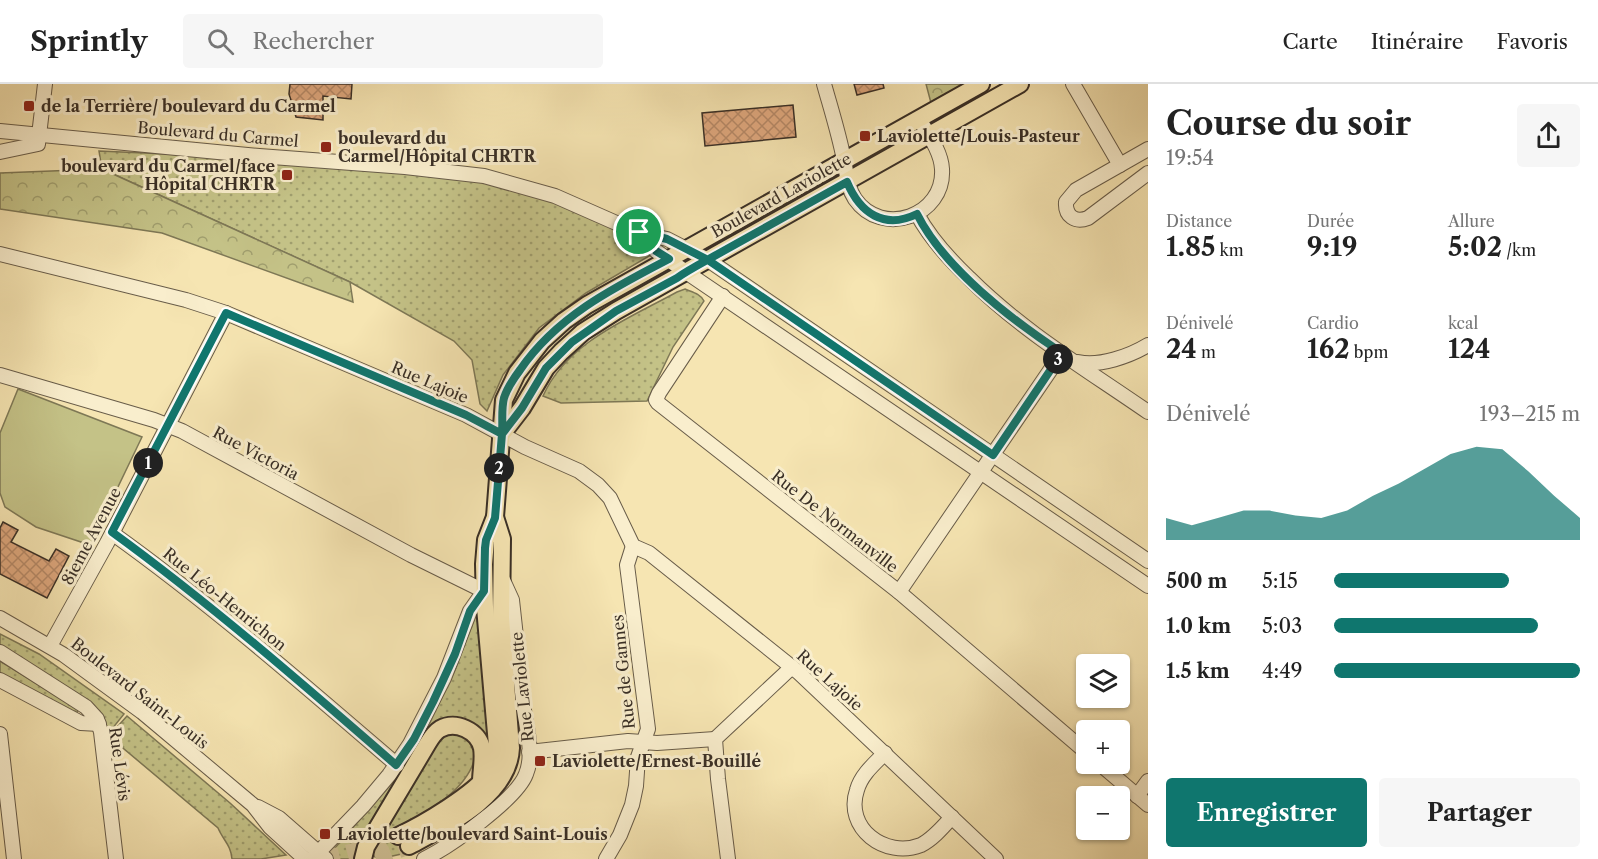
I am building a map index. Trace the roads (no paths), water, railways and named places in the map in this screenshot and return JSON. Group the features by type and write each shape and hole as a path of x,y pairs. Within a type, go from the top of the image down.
{"main road":[{"name":"Boulevard Laviolette","path":"502,434 505,397 517,373 542,341 564,321 587,305 687,248 981,84"},
{"name":"Boulevard Laviolette","path":"502,434 522,408 546,368 572,342 616,311 1020,84"},
{"name":"Rue Laviolette","path":"495,518 502,539 501,618 511,748 507,767 500,781 483,799 438,830 404,841 436,814 481,782 493,766 496,749 484,591 486,540 495,518 502,434"},
{"path":"363,859 366,847 428,743 441,729 451,726 461,727 469,730 478,740 482,752 481,782"}],"street":[{"path":"0,152 37,145 41,135 45,84"},
{"path":"824,84 844,161 847,182 856,200 873,215 896,220 917,214 935,198 942,175 941,160 919,119"},
{"path":"1073,84 1120,165"},
{"name":"Boulevard du Carmel","path":"0,131 259,156 405,166 472,174 544,192 639,232 667,239 708,260 1148,561"},
{"path":"1148,149 1072,194 1066,202 1067,212 1079,220 1088,218 1148,173"},
{"path":"917,214 934,240 967,277 1010,316 1148,412"},
{"name":"Boulevard du Carmel","path":"639,232 656,251 686,272 1148,586"},
{"name":"Rue Lajoie","path":"0,254 186,300 226,313 466,415 579,471 598,485 614,505 633,546 649,553 792,667 996,859"},
{"name":"Rue De Normanville","path":"723,296 659,393 656,400 658,403 900,592 1076,743"},
{"name":"8ieme Avenue","path":"51,646 226,313"},
{"path":"1067,357 1086,364 1135,351 1148,345"},
{"path":"900,592 993,455 1067,357"},
{"path":"851,383 863,366"},
{"name":"Rue Victoria","path":"0,375 168,425 411,555 484,591"},
{"name":"Rue Léo-Henrichon","path":"112,532 256,645 396,765"},
{"path":"1108,559 1120,542"},
{"name":"Rue de Gannes","path":"606,859 620,835 632,805 638,757 648,728 627,565 633,546"},
{"name":"Rue Laviolette","path":"424,859 510,797 525,776 529,766 512,600 501,576"},
{"name":"Rue Laviolette","path":"319,857 363,806 414,739 455,654 470,611 484,591"},
{"name":"Boulevard Saint-Louis","path":"0,618 51,646 142,712 253,805 270,827 305,859"},
{"name":"Rue Lévis","path":"0,652 80,702 93,714 99,724 116,859"},
{"path":"529,752 628,741 715,739 792,667"},
{"path":"0,680 81,723 99,724"},
{"path":"0,734 14,859"},
{"path":"715,739 728,859"},
{"path":"885,753 865,774 855,795 856,818 869,837 889,849 912,849 932,838 952,817"},
{"path":"1112,774 1143,800 1148,781"},
{"name":"Boulevard Saint-Louis","path":"253,805 279,818 319,857"}],"tunnel":[{"path":"324,859 398,836"},
{"path":"376,859 409,846"}],"place":[{"name":"de la Terrière/ boulevard du Carmel","path":"29,106"},
{"name":"Laviolette/Louis-Pasteur","path":"865,136"},
{"name":"boulevard du Carmel/Hôpital CHRTR","path":"326,147"},
{"name":"boulevard du Carmel/face Hôpital CHRTR","path":"287,175"},
{"name":"Laviolette/Ernest-Bouillé","path":"540,761"},
{"name":"Laviolette/boulevard Saint-Louis","path":"325,834"}]}
